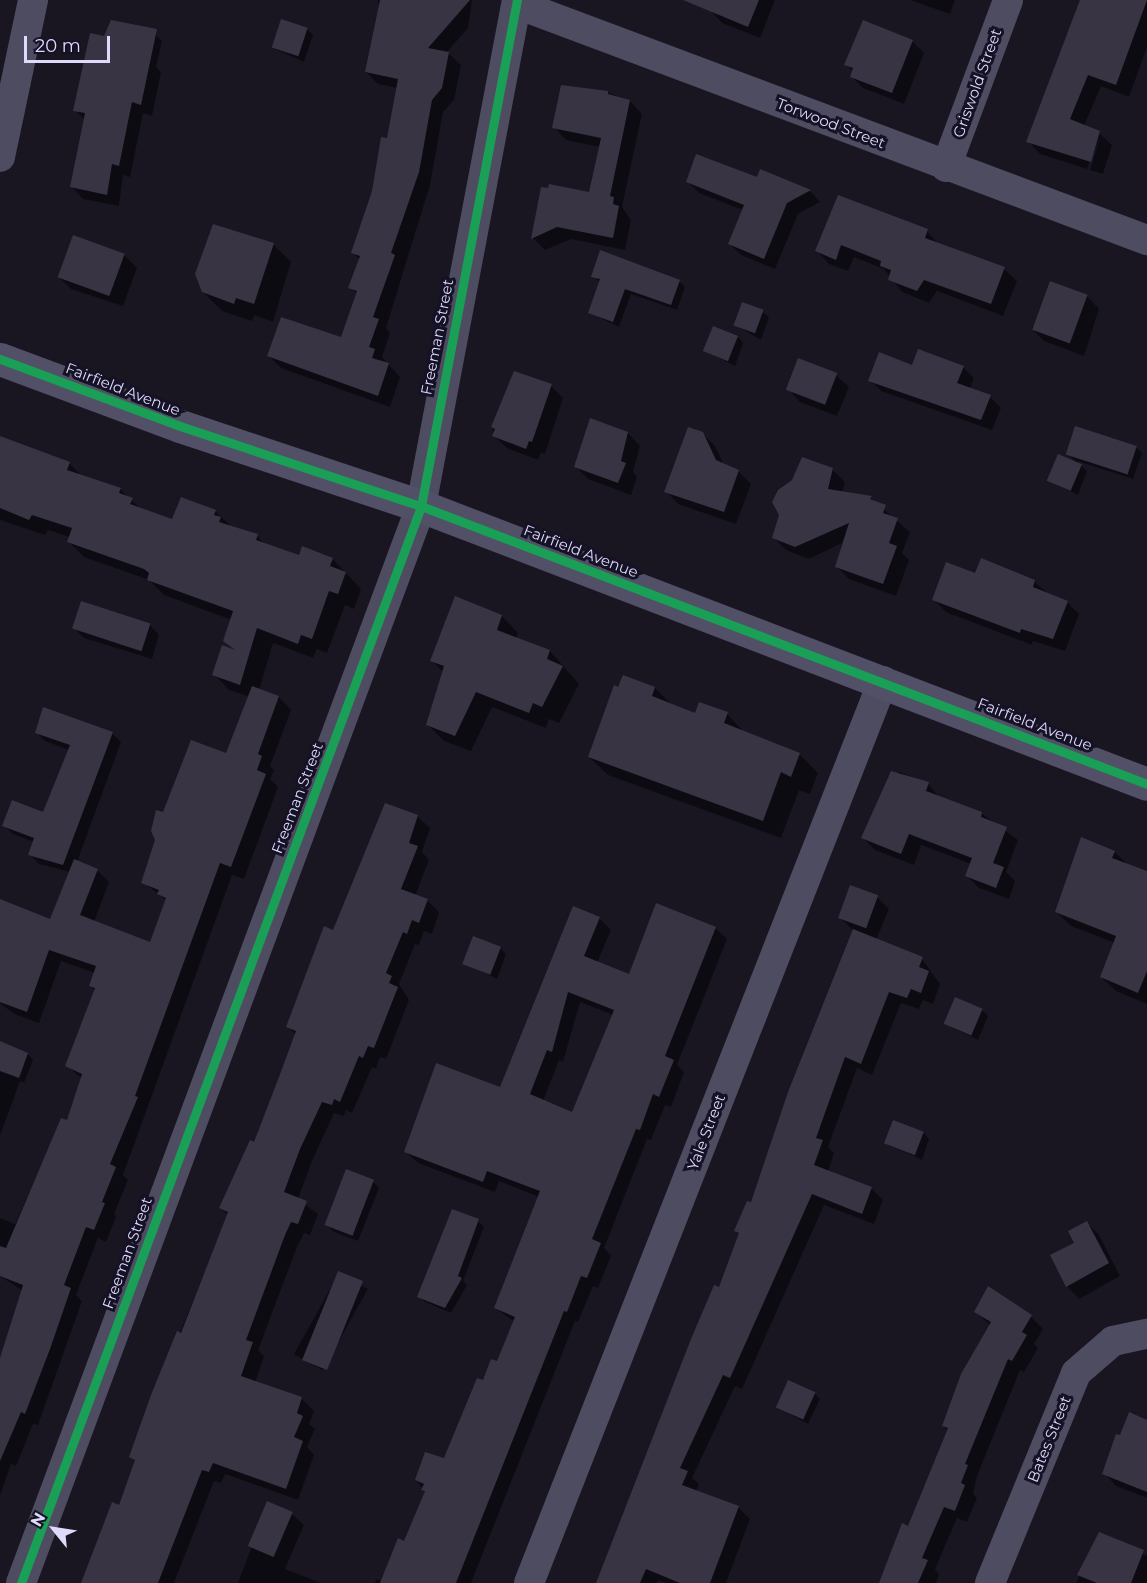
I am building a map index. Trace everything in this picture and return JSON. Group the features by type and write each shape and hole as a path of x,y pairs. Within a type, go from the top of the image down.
{"main road":[{"name":"Fairfield Avenue","path":"0,359 162,420 420,506 883,681 1147,784"}],"street":[{"path":"0,157 33,0"},
{"name":"Griswold Street","path":"946,167 1008,0"},
{"name":"Torwood Street","path":"517,2 946,167 1147,240"},
{"name":"Freeman Street","path":"21,1583 420,506 517,2"},
{"name":"Yale Street","path":"529,1583 883,681"},
{"name":"Bates Street","path":"990,1583 1076,1373 1113,1341 1147,1334"}],"building":[{"path":"380,0 470,0 428,48 449,52 442,88 432,100 419,172 391,253 395,255 373,317 379,319 369,347 375,349 372,358 389,363 378,396 267,356 281,317 341,337 357,291 348,288 360,256 351,253 372,191 381,137 387,138 398,79 365,72"},
{"path":"683,0 759,0 748,27"},
{"path":"1080,0 1147,0 1116,85 1088,75 1070,119 1100,131 1091,162 1026,142"},
{"path":"281,19 308,28 298,56 272,48"},
{"path":"111,20 157,29 141,105 132,102 119,166 112,164 107,195 70,187 85,113 73,111 90,33 104,36"},
{"path":"863,20 913,40 892,93 850,77 853,68 844,65"},
{"path":"561,85 608,91 608,94 630,100 610,196 614,197 613,204 619,206 613,238 557,227 531,239 541,187 548,188 549,184 589,192 601,138 552,128"},
{"path":"696,154 757,177 760,169 811,190 787,203 764,259 728,244 744,205 686,182"},
{"path":"838,195 928,229 925,238 1005,267 991,304 924,280 917,291 888,280 891,270 880,266 881,261 841,245 836,260 815,251"},
{"path":"213,224 274,243 254,304 236,298 234,304 202,292 195,274"},
{"path":"73,235 125,254 109,296 58,277"},
{"path":"600,250 680,280 671,305 625,289 613,322 588,313 600,279 591,277"},
{"path":"1050,281 1088,295 1070,344 1032,330"},
{"path":"742,302 764,310 755,333 733,325"},
{"path":"713,326 738,336 728,361 703,351"},
{"path":"918,349 964,366 957,383 991,395 981,420 868,381 879,352 912,365"},
{"path":"798,358 837,373 825,405 786,390"},
{"path":"514,371 552,384 532,442 529,441 526,449 492,436 495,429 491,427"},
{"path":"590,418 628,432 621,461 626,463 618,483 574,467"},
{"path":"1075,426 1137,446 1128,475 1066,455"},
{"path":"688,427 703,432 716,460 739,470 724,512 664,492"},
{"path":"0,436 70,462 67,470 121,488 119,493 133,498 130,504 172,519 181,497 216,510 214,515 221,517 219,522 258,534 256,540 299,555 302,546 333,558 330,566 346,572 338,594 329,591 312,639 301,635 298,644 257,628 240,685 212,675 222,645 235,650 223,641 233,611 147,580 149,573 144,569 67,542 72,528 32,515 29,520 0,508"},
{"path":"1058,454 1082,464 1071,491 1047,481"},
{"path":"802,457 833,468 828,489 872,496 870,499 886,505 883,513 898,518 889,543 897,546 883,584 835,567 849,523 795,547 772,538 779,515 772,502 778,490 792,480"},
{"path":"981,558 1035,580 1033,587 1068,601 1053,639 1021,629 1020,633 932,600 946,562 975,573"},
{"path":"455,596 502,615 497,630 550,650 547,659 563,666 542,707 533,703 529,713 476,692 455,736 426,725 444,666 430,661"},
{"path":"81,601 150,624 141,651 72,629"},
{"path":"623,675 655,687 652,696 695,713 699,702 728,712 724,723 800,753 791,777 781,772 763,821 588,757 614,685 618,687"},
{"path":"252,686 279,696 258,754 262,756 257,770 266,774 231,867 220,863 135,1096 138,1097 110,1164 116,1167 102,1202 105,1203 94,1230 86,1227 64,1285 71,1288 50,1349 25,1414 21,1412 0,1461 0,1358 23,1285 0,1276 0,1246 6,1248 61,1118 67,1120 82,1074 65,1066 95,988 89,986 96,966 49,950 27,1012 0,1002 0,899 50,919 74,859 98,869 80,915 150,942 166,898 157,894 159,890 141,883 155,840 151,831 156,810 163,812 191,740 226,753"},
{"path":"43,707 113,732 63,865 28,855 34,838 2,826 12,800 43,812 70,745 35,733"},
{"path":"891,771 929,782 926,791 982,812 981,817 1007,827 993,863 1004,867 996,888 965,876 972,858 909,834 901,854 861,838"},
{"path":"385,803 418,815 409,843 418,846 401,889 428,899 419,923 412,920 407,934 403,932 386,973 392,976 389,983 398,987 374,1048 368,1046 363,1058 359,1056 340,1102 334,1099 332,1105 322,1102 300,1149 284,1192 307,1201 298,1224 291,1222 285,1235 246,1340 253,1342 241,1376 302,1397 297,1413 303,1416 294,1437 303,1441 286,1489 213,1463 209,1472 202,1470 158,1583 81,1583 112,1502 119,1505 135,1460 129,1457 151,1395 177,1331 181,1333 228,1212 219,1208 250,1140 254,1142 279,1077 296,1031 286,1027 324,926 333,930"},
{"path":"1081,837 1115,851 1112,858 1147,871 1147,971 1138,993 1100,977 1116,936 1055,912"},
{"path":"850,885 878,895 866,928 838,918"},
{"path":"656,903 716,927 665,1056 674,1060 659,1097 653,1094 640,1130 636,1129 592,1239 601,1243 587,1278 581,1276 567,1312 564,1311 456,1583 380,1583 398,1538 404,1541 425,1491 421,1490 424,1484 415,1480 425,1452 444,1458 477,1378 483,1380 491,1359 497,1361 515,1317 494,1308 540,1191 487,1171 483,1182 404,1152 436,1063 500,1087 573,906 600,917 584,956 629,974","holes":["568,992 614,1010 572,1112 530,1094 547,1050 552,1052"]},
{"path":"853,929 923,957 919,967 929,971 921,993 911,989 907,998 889,992 861,1064 845,1057 816,1138 823,1140 814,1165 872,1187 862,1214 812,1194 730,1378 723,1375 680,1468 688,1471 682,1485 739,1506 710,1583 680,1583 646,1569 640,1583 596,1583 691,1339 714,1285 719,1287 739,1233 734,1231 747,1201 751,1202 788,1092"},
{"path":"473,936 501,947 490,975 462,964"},
{"path":"955,997 983,1009 971,1035 944,1024"},
{"path":"0,1041 28,1053 19,1078 0,1071"},
{"path":"893,1120 924,1132 915,1155 884,1143"},
{"path":"346,1169 374,1180 353,1236 324,1225"},
{"path":"452,1209 479,1219 458,1276 462,1278 445,1308 417,1297"},
{"path":"1087,1221 1109,1263 1066,1287 1050,1255 1074,1243 1068,1231"},
{"path":"338,1271 363,1281 327,1370 302,1360"},
{"path":"988,1286 1032,1315 1022,1332 1027,1335 1012,1361 1008,1359 965,1464 968,1465 961,1483 965,1485 955,1511 944,1507 922,1558 928,1560 918,1583 879,1583 902,1523 908,1526 948,1428 942,1426 961,1374 991,1322 974,1312"},
{"path":"788,1380 815,1392 803,1420 776,1407"},
{"path":"1129,1412 1147,1420 1147,1492 1102,1474 1116,1434 1120,1435"},
{"path":"267,1501 293,1512 274,1557 248,1546"},
{"path":"1099,1532 1144,1550 1131,1583 1097,1583 1077,1575"}],"cycle path":[{"path":"21,1583 421,506 517,0"},
{"path":"0,359 180,426 421,506 1147,784"}]}
